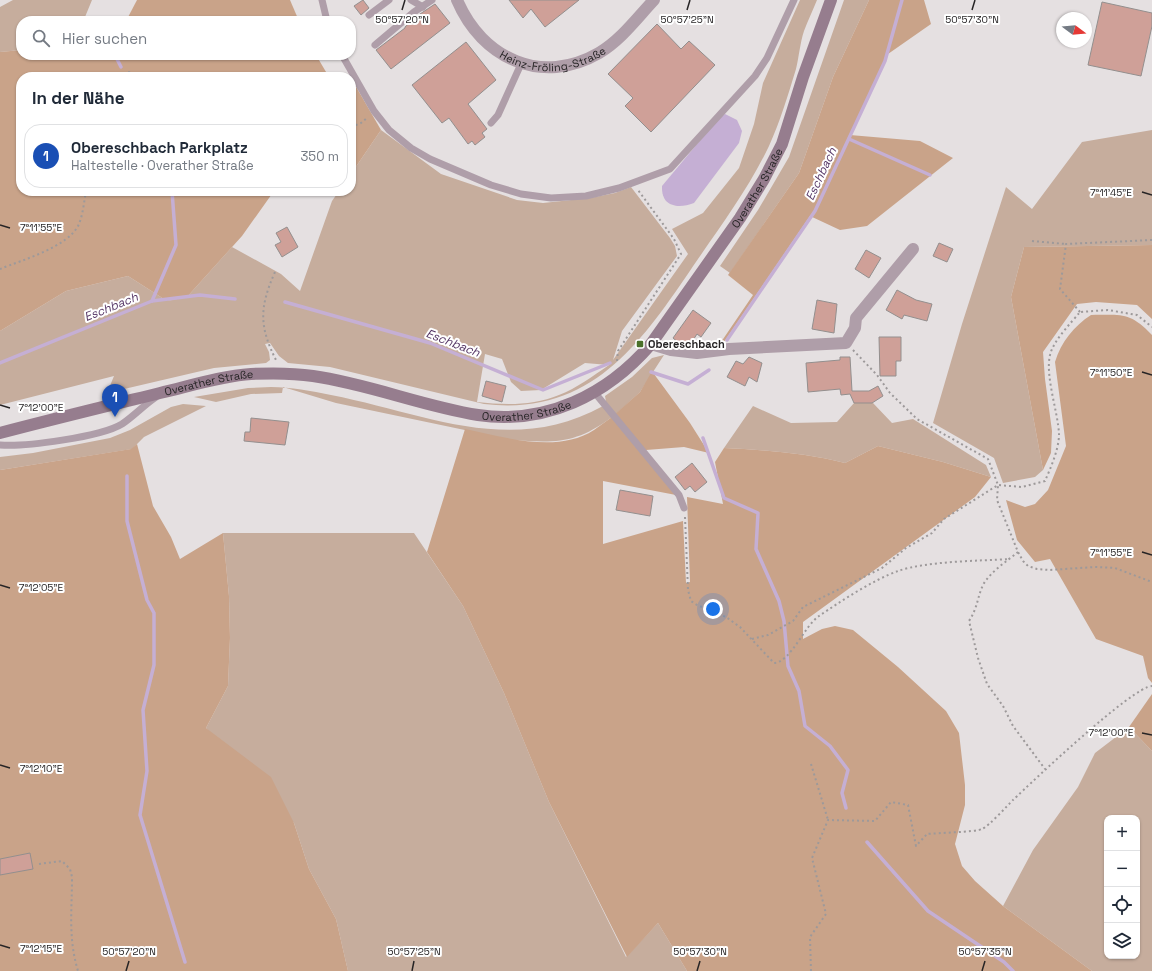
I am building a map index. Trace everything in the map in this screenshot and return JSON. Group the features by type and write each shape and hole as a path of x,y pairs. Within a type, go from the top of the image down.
{"main road":[{"name":"Overather Straße","path":"0,433 160,393 249,374 283,373 312,376 350,383 463,412 496,416 531,414 549,411 566,406 595,393 615,380 636,363 740,218 764,179 782,144 805,71 831,0"}],"street":[{"name":"Heinz-Fröling-Straße","path":"457,0 464,16 474,30 490,46 521,64 540,68 553,68 580,62 614,43 654,0"},
{"path":"651,344 671,350 697,353 729,349 846,343 854,328 856,318 913,249"}],"lane":[{"path":"322,0 326,16"},
{"path":"369,15 389,0"},
{"path":"411,0 423,7"},
{"path":"375,45 414,12 432,0"},
{"path":"356,80 374,111 389,130 411,148 430,159 491,185 521,194 552,198 586,196 619,188 670,169 755,76 767,58 794,0"},
{"path":"345,60 352,72"},
{"path":"491,124 498,115 521,64"},
{"path":"0,444 33,444 99,432 121,424 160,393"},
{"path":"595,393 679,495 684,508"}],"path":[{"path":"356,125 361,123 374,111"},
{"path":"615,380 618,351 681,254 674,239 633,183"},
{"path":"0,269 53,247 73,233 82,215 85,196"},
{"path":"1032,241 1066,244 1152,240"},
{"path":"1066,244 1060,289 1080,312"},
{"path":"275,272 266,290 263,304 262,325 270,349 283,373"},
{"path":"752,639 768,635 793,621 803,607 882,568 906,548 932,533 944,519 998,485 1022,487 1045,481 1059,435 1050,377 1050,355 1060,337 1080,312 1108,310 1136,315 1152,327"},
{"path":"846,343 877,375 890,393 917,419 988,460 998,485 997,500 1018,552 1028,566 1038,569 1067,569 1095,566 1115,568 1152,582"},
{"path":"684,508 686,520 688,590 691,601 726,617 740,627 774,663 779,663 789,653 813,620 884,578 899,571 916,567 1010,559"},
{"path":"1018,552 984,584 979,596 977,609 969,621 987,684 1003,706 1013,726 1045,769"},
{"path":"828,820 875,821 891,802 908,805 916,846 927,834 982,830 1045,769 1130,699 1152,686"},
{"path":"812,764 828,820 812,858 826,914 810,937 812,971"},
{"path":"39,864 62,861 70,869 72,877 70,928 78,971"}],"shaded area":[{"path":"13,0 92,0 85,16 16,16 16,50 0,52 0,7"},
{"path":"137,0 290,0 297,16 129,16"},
{"path":"800,0 817,0 801,40 796,69 777,128 762,161 736,204 678,288 636,343 612,366 586,385 557,398 523,405 484,404 330,367 288,363 279,356 270,343 265,344 269,352 270,360 266,363 214,368 107,393 114,376 0,405 0,331 66,291 128,276 167,301 187,297 232,247 281,274 300,291 332,201 336,196 356,196 356,167 381,130 441,174 517,200 543,203 590,198 615,193 631,187 670,238 675,246 677,256 622,331 613,360 688,254 672,229 703,213 739,168 754,124 763,83","holes":["485,354 502,359 511,382 521,391 541,390 585,363 609,365 585,382 549,399 518,404 477,402"]},
{"path":"844,0 869,0 833,77 799,173 730,273 720,266 758,210 789,157"},
{"path":"869,0 924,0 931,24 888,54 850,135 920,141 953,158 867,226 840,230 810,216 720,348 717,348 753,295 728,275 799,173 833,77"},
{"path":"16,50 16,60 319,60 326,72 16,72 16,196 270,196 242,236 187,297 167,301 128,276 66,291 0,331 0,52"},
{"path":"356,87 381,130 356,167"},
{"path":"725,114 737,120 742,131 739,143 694,203 677,206 667,202 662,193 662,186 718,119"},
{"path":"1152,130 1152,245 1024,247 1011,297 1043,470 1035,477 1003,483 994,458 933,423 962,324 1006,187 1032,209 1082,142"},
{"path":"1152,245 1152,319 1137,305 1096,302 1077,304 1043,352 1052,431 1051,453 1043,470 1011,297 1024,247"},
{"path":"1091,315 1125,316 1138,322 1152,335 1152,683 1148,678 1143,656 1096,639 1050,559 1035,562 1017,540 1006,500 1025,507 1035,504 1048,490 1066,446 1055,362 1069,335 1079,324"},
{"path":"664,355 640,392 616,414 606,402 605,396 632,377 652,358"},
{"path":"651,373 654,374 690,423 709,453 684,447 646,450 613,416 640,392"},
{"path":"283,387 282,393 251,394 216,402 194,397 248,388"},
{"path":"285,388 331,395 434,420 501,430 535,428 569,421 603,406 612,417 587,432 565,440 512,440 336,403"},
{"path":"854,403 873,403 892,423 913,419 986,465 991,477 943,462 878,446 845,463 785,452 724,448 753,406 791,423 837,422"},
{"path":"183,404 206,406 144,437 132,449 0,470 0,457 33,453 110,438 130,430 171,407"},
{"path":"612,417 676,495 603,481 603,544 683,521 686,583 690,582 687,497 723,504 715,462 724,448 785,452 845,463 878,446 943,462 991,477 975,497 803,622 803,639 822,629 835,626 853,630 898,667 946,711 959,733 965,785 965,805 955,844 962,866 975,881 1003,906 1092,971 687,971 658,923 627,957 549,802 504,693 463,606 427,552 465,429 530,442 564,441 579,437 594,430"},
{"path":"137,444 153,506 171,537 180,559 223,533 229,596 230,638 228,686 206,728 271,777 294,823 309,869 336,919 348,971 0,971 0,470 131,449"},
{"path":"223,533 414,533 463,606 504,693 549,802 626,957 658,923 687,971 348,971 336,919 309,869 294,823 206,728 228,686 230,638 229,596"},
{"path":"1152,694 1152,751 1129,727"},
{"path":"1129,727 1152,751 1152,971 1092,971 1003,906 1033,850 1078,787 1095,753"}],"building":[{"path":"363,0 369,8 361,15 354,6"},
{"path":"509,0 579,0 545,27 531,9 523,18"},
{"path":"1102,2 1152,13 1152,26 1141,76 1088,65"},
{"path":"435,4 450,23 391,69 376,50 405,28 417,16"},
{"path":"657,24 681,49 689,41 715,65 651,132 625,106 633,98 608,74"},
{"path":"466,42 496,80 468,104 487,129 482,133 485,137 475,145 472,141 468,144 449,118 442,123 412,85"},
{"path":"287,227 298,247 282,257 275,245 281,242 276,233"},
{"path":"939,243 953,249 947,262 933,256"},
{"path":"866,250 881,258 869,278 855,269"},
{"path":"897,290 916,300 932,304 927,321 904,315 902,319 886,310"},
{"path":"817,300 837,304 834,333 812,329"},
{"path":"693,310 711,323 701,337 697,334 690,345 680,344 673,338"},
{"path":"879,337 901,337 901,361 896,361 896,376 880,376"},
{"path":"749,357 762,363 757,382 749,377 745,386 727,377 736,361 743,364"},
{"path":"840,357 850,357 852,391 869,391 878,386 883,396 872,403 854,403 850,394 841,395 840,389 808,392 806,363 840,360"},
{"path":"486,381 506,386 502,402 482,396"},
{"path":"251,418 289,422 285,445 244,441 245,432 250,432"},
{"path":"692,463 707,482 695,492 690,486 685,490 675,477"},
{"path":"620,490 653,496 650,516 616,510"},
{"path":"30,853 33,869 0,875 0,859"}],"waterway":[{"name":"Eschbach","path":"727,340 815,211 885,61 902,0"},
{"path":"118,60 121,67"},
{"path":"849,139 930,175"},
{"path":"152,301 176,245 172,196"},
{"name":"Eschbach","path":"0,363 152,301 200,295 235,299"},
{"name":"Eschbach","path":"285,302 430,343 543,390 610,363"},
{"name":"Eschbach","path":"651,372 688,384 709,370"},
{"path":"703,438 724,498 758,513 756,549 779,601 784,621 788,666 799,691 805,726 830,746 848,770 842,793 846,808"},
{"path":"127,476 127,521 147,600 154,613 154,665 143,710 147,771 140,815 185,962"},
{"path":"867,842 928,911 1004,962 1013,971"}],"place":[{"name":"Obereschbach","path":"640,344"},
{"name":"Obereschbach Parkplatz","path":"115,417"}]}
